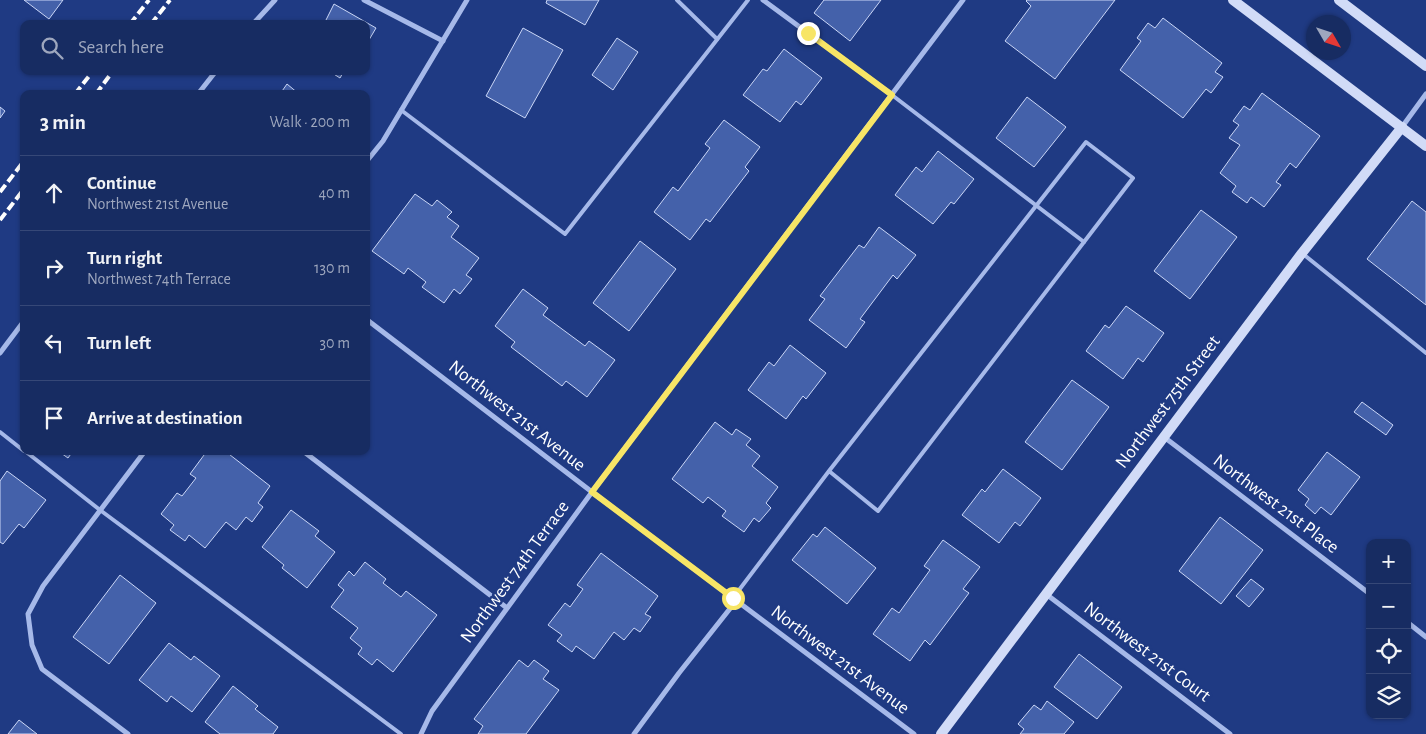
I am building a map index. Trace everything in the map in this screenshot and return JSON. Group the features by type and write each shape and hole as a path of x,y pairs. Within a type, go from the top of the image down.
{"street":[{"path":"257,20 275,0"},
{"path":"364,0 443,41"},
{"path":"370,157 383,141 467,0"},
{"path":"763,0 892,95"},
{"name":"Northwest 74th Terrace","path":"421,734 432,711 592,492 963,0"},
{"path":"1233,0 1426,146"},
{"path":"1339,0 1426,66"},
{"path":"201,90 213,75"},
{"name":"Northwest 75th Street","path":"941,734 1302,253 1426,94"},
{"name":"Northwest 21st Avenue","path":"370,322 914,734"},
{"path":"0,353 20,326"},
{"name":"Northwest 21st Place","path":"1164,438 1366,591"},
{"path":"128,734 42,669 32,645 28,614 43,586 142,455"},
{"path":"308,455 507,608"},
{"name":"Northwest 21st Court","path":"1046,594 1230,734"},
{"path":"634,734 735,600"},
{"path":"1411,625 1426,636"}],"lane":[{"path":"678,0 717,39"},
{"path":"401,110 565,234 748,0"},
{"path":"892,95 1084,242"},
{"path":"735,600 828,471 1086,142 1133,178 878,511 828,471"},
{"path":"1302,253 1426,353"},
{"path":"0,432 20,448"},
{"path":"29,455 401,734"}],"building":[{"path":"24,0 63,0 49,19"},
{"path":"547,0 599,0 585,25 546,3"},
{"path":"824,0 881,0 850,41 814,13"},
{"path":"1027,0 1115,0 1055,79 1005,41 1031,6"},
{"path":"334,4 362,20 326,20"},
{"path":"1163,18 1222,63 1215,72 1223,77 1211,93 1206,89 1183,118 1120,70 1141,41 1137,38 1148,23 1155,28"},
{"path":"370,25 376,28 370,38"},
{"path":"523,28 563,50 525,118 486,96"},
{"path":"617,38 638,52 613,90 592,75"},
{"path":"784,49 822,78 801,105 796,101 780,122 743,95 763,69 767,71"},
{"path":"287,84 294,90 283,90"},
{"path":"1262,93 1320,136 1296,168 1290,163 1276,182 1281,185 1264,207 1251,197 1247,203 1232,192 1236,186 1220,173 1240,145 1229,138 1239,125 1233,121 1244,106 1250,110"},
{"path":"1027,97 1066,127 1034,167 996,138"},
{"path":"0,107 5,111 0,118"},
{"path":"724,120 760,147 745,167 749,171 710,222 706,219 690,240 654,212 673,187 678,191 710,148 705,144"},
{"path":"938,151 974,179 954,204 951,202 933,224 895,195 916,167 922,172"},
{"path":"415,194 432,206 437,200 452,212 447,217 459,226 451,237 479,258 466,275 472,279 460,294 454,289 444,303 422,287 426,282 408,268 404,274 372,251"},
{"path":"1412,201 1426,212 1426,305 1367,259"},
{"path":"1201,210 1237,237 1190,299 1154,271"},
{"path":"879,227 916,255 897,279 893,275 860,319 865,322 846,348 809,320 825,299 820,296 859,245 864,248"},
{"path":"640,241 676,269 629,331 593,303"},
{"path":"523,289 548,308 543,315 585,346 589,341 615,360 587,397 566,381 562,386 511,347 515,342 495,326"},
{"path":"1126,306 1164,333 1143,362 1138,358 1123,379 1086,351 1105,325 1109,328"},
{"path":"790,345 826,373 806,399 803,396 786,419 748,390 769,362 774,366"},
{"path":"1072,380 1109,407 1062,470 1025,442"},
{"path":"1362,402 1393,425 1386,435 1354,412"},
{"path":"715,422 732,435 736,429 751,439 746,445 760,456 752,466 778,487 766,503 771,508 759,522 754,518 744,532 722,516 726,511 708,497 703,503 672,479"},
{"path":"1327,452 1360,477 1331,515 1321,507 1315,514 1305,505 1309,499 1298,490"},
{"path":"204,455 230,455 270,486 258,503 263,507 252,522 246,517 236,530 226,522 205,548 189,535 185,541 170,530 174,525 161,514 177,493 182,496 196,478 190,474"},
{"path":"1003,469 1041,498 1020,526 1015,522 999,543 962,515 982,489 985,492"},
{"path":"7,471 46,500 24,528 19,524 3,544 0,542 0,481"},
{"path":"291,510 319,531 315,536 335,552 307,588 282,568 284,565 262,547"},
{"path":"1220,517 1263,550 1221,604 1179,571"},
{"path":"825,527 876,568 847,604 792,560 813,534 817,537"},
{"path":"943,540 980,567 963,589 969,593 930,645 925,640 910,661 873,634 892,608 899,613 930,570 924,566"},
{"path":"601,553 658,596 645,614 651,617 640,632 634,628 624,640 614,632 594,659 576,646 572,652 557,641 562,635 548,625 565,603 570,607 583,589 577,585"},
{"path":"365,562 386,579 383,583 401,597 406,591 437,615 393,672 377,659 372,665 358,654 362,648 350,638 358,628 331,607 344,590 338,585 349,571 354,576"},
{"path":"120,575 156,603 109,664 73,637"},
{"path":"1251,579 1264,589 1249,607 1236,596"},
{"path":"169,643 191,660 194,656 220,676 192,712 171,696 167,702 139,680"},
{"path":"1079,654 1122,687 1097,719 1054,687"},
{"path":"519,660 528,667 534,660 549,671 543,679 559,690 526,734 478,734 483,726 474,719"},
{"path":"233,686 258,706 255,709 278,727 273,734 220,734 205,722"},
{"path":"1047,701 1074,722 1064,734 1020,734 1024,729 1018,724 1034,705 1041,710"},
{"path":"19,720 37,734 8,734"}],"railway":[{"path":"133,20 149,0"},
{"path":"154,20 170,0"},
{"path":"78,90 90,75"},
{"path":"99,90 110,75"},
{"path":"0,192 20,166"},
{"path":"0,220 20,194"}],"route":[{"path":"733,598 592,492 892,95 808,33"}]}
